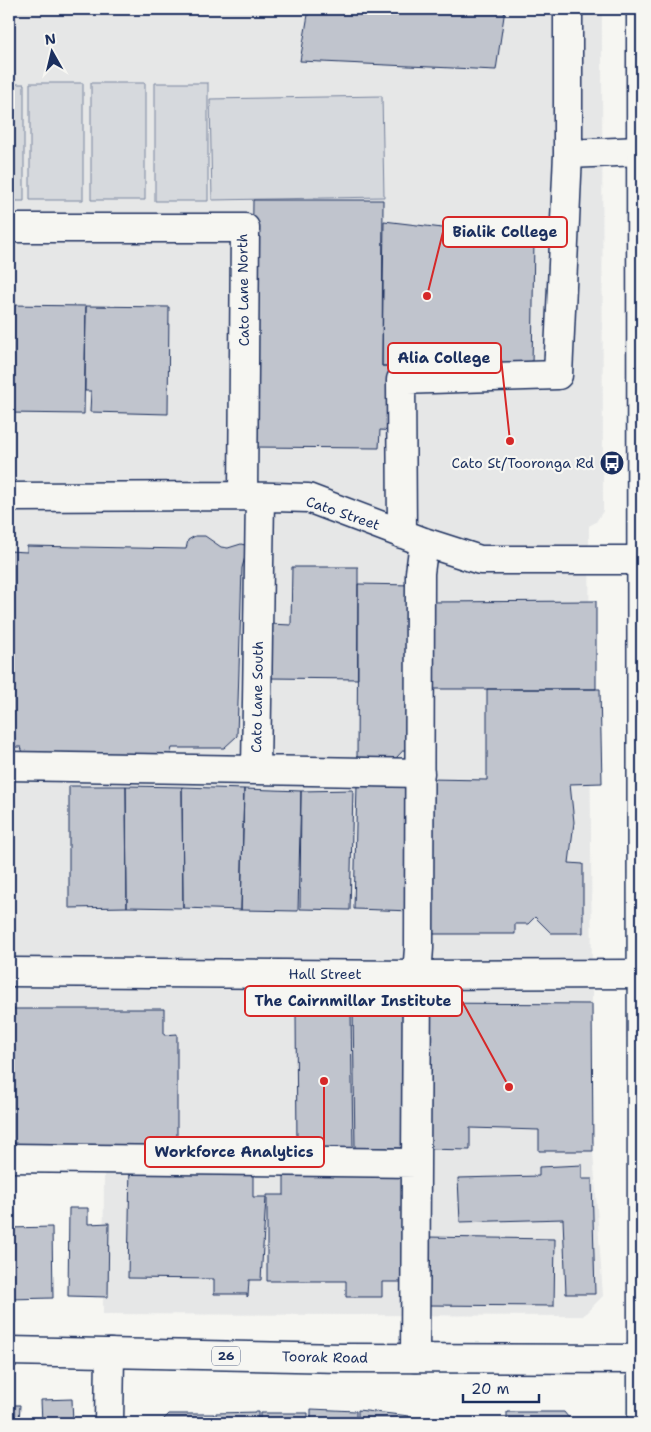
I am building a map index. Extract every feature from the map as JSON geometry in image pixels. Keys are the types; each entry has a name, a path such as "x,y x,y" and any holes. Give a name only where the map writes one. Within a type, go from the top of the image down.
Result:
{"main road":[{"path":"415,1358 416,975 420,948 420,572 413,538 401,380 558,375 568,154 568,9"},
{"path":"641,9 642,1423"},
{"path":"568,154 641,151"},
{"name":"Cato Lane North","path":"9,228 245,228 251,497"},
{"name":"Cato Street","path":"9,497 308,498 413,538 480,560 642,560"},
{"name":"Cato Lane South","path":"9,766 256,770 251,497"},
{"path":"256,770 420,772"},
{"name":"Hall Street","path":"9,972 416,975 642,974"},
{"path":"9,1158 416,1163"},
{"name":"Toorak Road","path":"9,1352 415,1358 642,1359"},
{"path":"109,1423 110,1353"}],"shaded area":[{"path":"9,9 602,9 603,511 596,522 589,526 593,1151 603,1296 583,1316 103,1314 104,1167 9,1166"},
{"path":"30,83 83,83 83,200 30,200"},
{"path":"91,83 145,83 145,200 91,200"},
{"path":"155,83 208,83 208,201 155,201"},
{"path":"9,84 24,84 24,201 9,201"},
{"path":"382,96 384,197 212,200 210,99"}],"building":[{"path":"309,9 505,9 496,70 300,61"},
{"path":"253,200 383,200 382,366 394,366 393,431 380,430 379,448 250,447"},
{"path":"384,221 534,239 532,367 382,366"},
{"path":"9,305 86,306 84,414 9,413"},
{"path":"86,306 169,307 168,414 90,412 91,391 85,391"},
{"path":"195,536 205,536 221,547 228,548 241,544 245,545 247,549 242,568 237,736 224,748 172,748 170,755 23,753 21,747 9,747 9,551 27,552 27,546 186,549 188,540"},
{"path":"292,567 358,567 358,679 270,678 270,624 291,625"},
{"path":"358,584 413,585 413,740 396,758 357,759"},
{"path":"596,601 596,689 428,689 427,602"},
{"path":"487,689 600,689 602,783 570,784 574,822 569,863 583,864 583,933 551,933 535,917 528,924 515,924 515,934 425,934 429,779 487,780"},
{"path":"357,784 415,786 412,911 354,909"},
{"path":"69,786 126,786 127,907 69,908"},
{"path":"126,786 182,787 183,908 127,907"},
{"path":"182,787 244,789 241,910 183,908"},
{"path":"244,789 301,791 298,911 241,910"},
{"path":"353,790 350,910 300,909 301,791"},
{"path":"422,1003 592,1004 593,1151 539,1151 539,1130 470,1128 470,1150 423,1149"},
{"path":"353,1008 406,1008 407,1148 355,1148"},
{"path":"9,1009 164,1009 164,1035 177,1034 177,1146 9,1146"},
{"path":"296,1013 351,1013 353,1148 297,1148"},
{"path":"130,1163 253,1164 253,1197 266,1197 261,1280 249,1280 247,1297 247,1294 214,1294 214,1279 128,1278"},
{"path":"410,1164 410,1282 382,1282 382,1297 346,1297 346,1281 267,1281 267,1195 284,1195 284,1165"},
{"path":"582,1165 582,1179 592,1179 595,1294 566,1294 563,1219 460,1222 458,1178 539,1176 539,1167"},
{"path":"69,1208 88,1208 88,1224 109,1223 108,1297 68,1296"},
{"path":"52,1227 53,1298 9,1299 9,1228"},
{"path":"427,1237 555,1239 554,1306 426,1305"},
{"path":"72,1399 73,1423 42,1423 41,1400"},
{"path":"9,1405 20,1405 19,1423 9,1423"},
{"path":"311,1409 356,1411 356,1423 311,1423"},
{"path":"358,1410 409,1416 409,1423 358,1423"},
{"path":"258,1412 258,1423 216,1423 216,1413"},
{"path":"507,1412 564,1412 573,1423 507,1423"},
{"path":"260,1413 308,1413 308,1423 260,1423"},
{"path":"169,1414 214,1414 214,1423 161,1422"}],"place":[{"name":"Bialik College","path":"427,296"},
{"name":"Alia College","path":"510,441"},
{"name":"Cato St/Tooronga Rd","path":"612,463"},
{"name":"Workforce Analytics","path":"324,1081"},
{"name":"The Cairnmillar Institute","path":"509,1087"}]}
